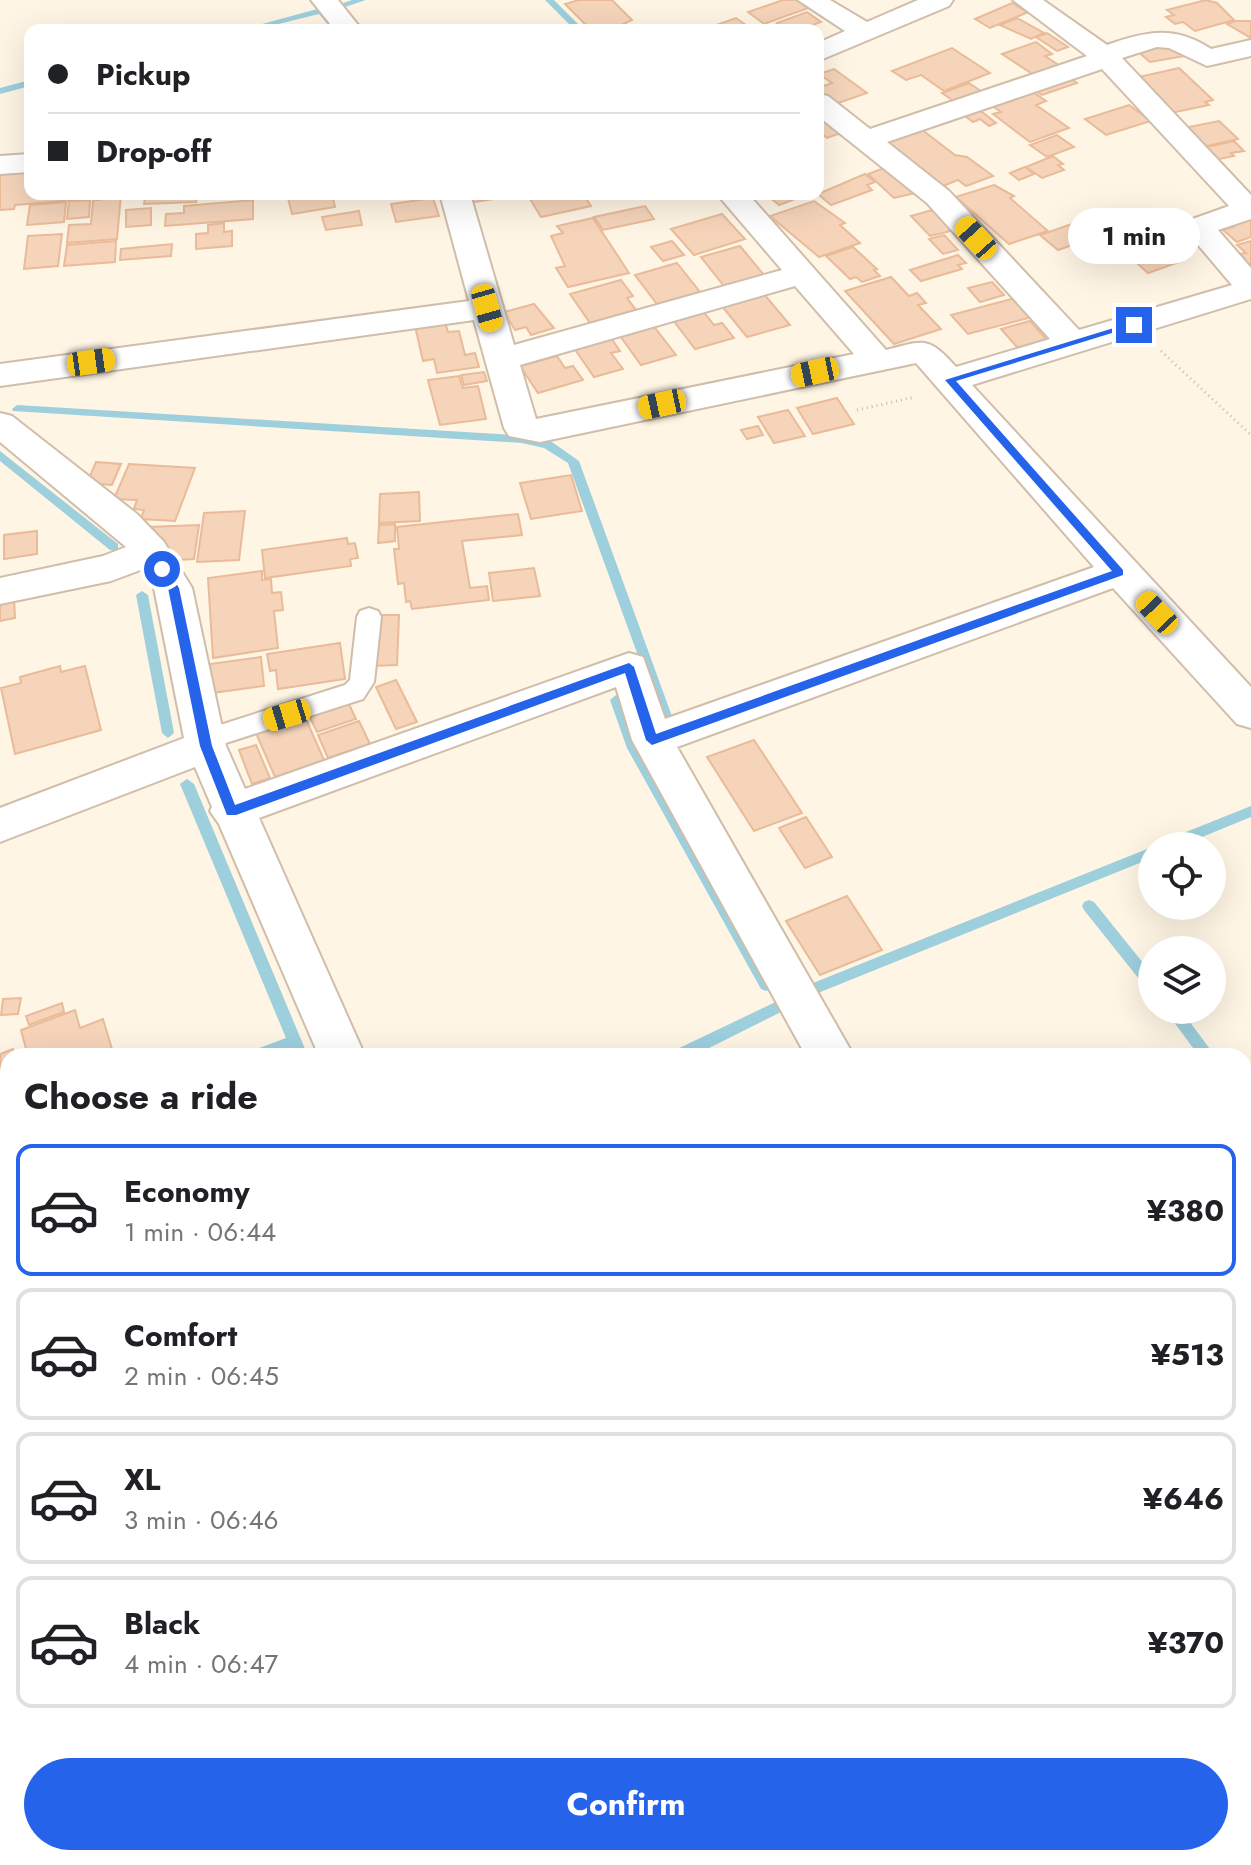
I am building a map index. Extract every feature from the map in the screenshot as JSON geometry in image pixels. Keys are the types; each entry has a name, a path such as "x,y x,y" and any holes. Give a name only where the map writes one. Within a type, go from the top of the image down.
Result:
{"street":[{"path":"811,0 865,32"},
{"path":"824,50 940,0"},
{"path":"953,384 1072,343 1251,288 1198,227 1250,210 1105,56 1026,0"},
{"path":"330,1 345,24"},
{"path":"866,140 1163,36 1183,40 1207,58 1251,48"},
{"path":"824,107 938,197 1072,343"},
{"path":"0,165 24,163"},
{"path":"457,200 521,428 540,431 877,359"},
{"path":"737,200 879,362 923,351 1120,572 1251,713"},
{"path":"502,359 803,274"},
{"path":"0,375 487,308"},
{"path":"0,424 124,523 151,551 173,588 205,743 231,811 338,1048"},
{"path":"0,591 111,568 151,551"},
{"path":"652,740 1120,572"},
{"path":"231,811 629,667 652,740 796,1000 826,1048"},
{"path":"0,825 205,743"}],"lane":[{"path":"205,743 354,692 362,682 369,617"}],"path":[{"path":"1134,325 1251,435"},
{"path":"857,410 953,384"}],"building":[{"path":"579,0 612,0 632,20 624,24 585,24 565,4"},
{"path":"783,0 805,0 814,6 764,24 748,12"},
{"path":"1206,0 1217,3 1234,20 1195,31 1183,22 1175,24 1166,17 1174,15 1167,10"},
{"path":"1012,3 1028,12 990,28 975,19"},
{"path":"807,12 821,22 816,24 777,23"},
{"path":"736,18 744,24 719,24"},
{"path":"1017,18 1044,33 1031,39 1000,25"},
{"path":"1251,21 1251,38 1227,24"},
{"path":"1047,33 1068,47 1057,51 1036,37"},
{"path":"1036,42 1052,54 1045,56 1063,68 1037,77 1002,54"},
{"path":"1167,42 1185,56 1150,62 1136,50"},
{"path":"952,48 990,73 944,91 921,75 906,80 892,71"},
{"path":"1179,68 1213,100 1205,102 1209,105 1171,113 1134,78"},
{"path":"834,69 867,93 830,106 824,102 824,86 832,83 824,77 824,72"},
{"path":"1066,75 1077,83 1042,95 1031,88"},
{"path":"969,83 985,94 958,104 942,93"},
{"path":"1029,89 1046,101 1036,105 1069,128 1030,142 993,114 1001,112 988,103"},
{"path":"1129,105 1151,121 1106,135 1085,119"},
{"path":"976,107 996,123 989,126 980,119 973,122 961,113"},
{"path":"828,119 844,132 827,138 824,136 824,120"},
{"path":"1219,121 1238,139 1203,147 1184,128"},
{"path":"917,126 955,155 967,157 993,176 966,186 958,180 940,187 880,139"},
{"path":"1057,135 1074,147 1047,157 1030,145"},
{"path":"1234,141 1244,151 1231,153 1234,156 1210,161 1198,149"},
{"path":"1053,156 1063,164 1058,165 1064,170 1042,178 1026,167"},
{"path":"887,167 920,192 894,198 868,174"},
{"path":"1025,167 1034,174 1019,180 1010,173"},
{"path":"24,170 24,200 74,200 15,205 14,209 0,210 0,172"},
{"path":"865,174 875,182 867,185 872,190 831,205 824,199 824,191"},
{"path":"994,185 1014,196 1010,198 1048,231 1009,244 956,197"},
{"path":"90,200 89,217 67,219 69,201"},
{"path":"93,200 120,200 117,239 67,243 69,225 91,224"},
{"path":"145,200 196,200 196,202 144,204"},
{"path":"253,200 253,219 165,226 166,214 184,213 184,206"},
{"path":"288,200 333,200 335,207 292,214"},
{"path":"434,200 439,216 396,222 391,204"},
{"path":"531,200 587,200 591,206 541,217"},
{"path":"773,200 792,200 779,205"},
{"path":"814,201 845,223 840,225 860,243 819,257 770,216"},
{"path":"66,202 64,222 27,225 30,205"},
{"path":"645,206 654,219 603,230 594,217"},
{"path":"151,208 151,225 126,227 126,210"},
{"path":"936,209 955,230 930,236 911,216"},
{"path":"1112,209 1146,238 1120,246 1104,234 1096,237 1077,221"},
{"path":"359,211 362,225 326,230 322,217"},
{"path":"722,214 745,239 694,255 671,229"},
{"path":"1251,217 1251,237 1237,242 1223,230 1233,227 1229,223"},
{"path":"593,218 629,273 568,287 556,268 565,266 551,236 563,233 557,226"},
{"path":"224,223 224,232 232,231 232,246 196,249 196,234 208,233 208,225"},
{"path":"1075,223 1093,238 1058,250 1040,235"},
{"path":"62,234 58,266 24,269 28,236"},
{"path":"944,235 958,250 943,254 929,239"},
{"path":"116,241 115,262 64,266 67,245"},
{"path":"672,241 684,255 663,261 651,247"},
{"path":"1251,241 1251,264 1242,266 1235,260 1244,258 1239,254 1246,253 1237,245"},
{"path":"172,244 171,256 120,260 121,249"},
{"path":"1163,245 1182,261 1148,273 1129,256"},
{"path":"740,246 764,275 724,286 701,257"},
{"path":"853,247 877,269 874,270 880,276 862,282 856,277 850,279 826,256"},
{"path":"958,255 966,263 958,265 962,269 921,281 910,270"},
{"path":"677,263 700,292 657,304 635,275"},
{"path":"891,277 909,296 917,293 926,303 918,305 941,329 894,344 845,291"},
{"path":"621,280 633,296 627,298 636,310 590,323 570,294"},
{"path":"992,282 1004,295 980,302 968,288"},
{"path":"763,293 790,325 747,337 721,305"},
{"path":"1015,298 1032,317 968,334 951,315"},
{"path":"534,304 554,328 531,335 526,327 515,330 504,312"},
{"path":"703,311 714,325 722,323 734,338 695,349 673,320"},
{"path":"1030,321 1047,340 1018,348 1001,329"},
{"path":"445,322 448,332 459,331 465,355 475,353 479,367 437,373 434,359 423,361 415,326"},
{"path":"652,324 676,355 641,365 618,333"},
{"path":"609,335 620,351 611,353 623,369 594,377 572,345"},
{"path":"557,356 565,368 573,366 583,380 538,393 520,366"},
{"path":"484,372 487,381 464,385 461,375"},
{"path":"459,376 463,388 478,386 486,419 440,425 428,380"},
{"path":"837,398 854,424 813,434 797,408"},
{"path":"788,410 805,436 774,443 758,417"},
{"path":"758,426 763,435 747,439 741,430"},
{"path":"96,462 121,464 112,485 87,483"},
{"path":"129,464 195,468 175,521 141,519 144,510 134,509 137,500 114,499"},
{"path":"571,475 582,511 531,519 520,483"},
{"path":"419,492 420,521 379,523 380,494"},
{"path":"245,511 239,560 197,562 204,513"},
{"path":"518,514 522,535 462,541 470,588 487,586 489,600 412,609 410,601 406,602 404,583 398,584 394,549 399,549 397,527"},
{"path":"395,524 395,541 378,543 379,525"},
{"path":"199,525 194,559 178,560 149,527"},
{"path":"37,531 37,554 4,559 4,535"},
{"path":"347,538 348,544 355,543 358,558 350,559 351,566 265,578 262,550"},
{"path":"534,568 540,596 493,601 489,573"},
{"path":"262,571 262,580 271,579 272,593 281,592 283,610 274,611 278,648 213,658 208,578"},
{"path":"14,597 15,618 0,621 0,600"},
{"path":"376,615 399,615 397,665 373,666"},
{"path":"340,643 345,679 278,689 276,670 270,671 267,654"},
{"path":"261,657 264,686 212,693 210,664"},
{"path":"60,666 61,672 85,666 101,730 15,754 1,688 21,683 20,677"},
{"path":"396,680 417,722 396,729 376,687"},
{"path":"348,702 356,719 317,732 309,715"},
{"path":"305,717 324,760 275,777 256,733"},
{"path":"359,721 370,744 328,758 318,735"},
{"path":"754,740 802,813 754,831 707,757"},
{"path":"256,745 270,778 252,784 239,750"},
{"path":"806,817 832,857 805,868 779,828"},
{"path":"847,896 882,950 820,975 786,921"},
{"path":"21,998 18,1014 1,1015 3,999"},
{"path":"62,1003 64,1012 29,1025 26,1016"},
{"path":"75,1010 80,1028 103,1019 112,1048 26,1048 21,1030"}],"waterway":[{"path":"342,5 362,0"},
{"path":"549,0 574,24"},
{"path":"268,24 321,11 331,23"},
{"path":"0,91 24,85"},
{"path":"17,409 522,439"},
{"path":"518,431 522,439"},
{"path":"522,439 548,445 573,461 667,719"},
{"path":"0,455 114,547"},
{"path":"142,595 168,733"},
{"path":"616,700 633,748 766,985"},
{"path":"187,784 295,1041"},
{"path":"1200,832 1251,811"},
{"path":"813,989 1138,858"},
{"path":"1089,906 1138,967"},
{"path":"694,1048 784,1004"},
{"path":"1183,1024 1202,1048"},
{"path":"277,1048 295,1041"},
{"path":"295,1041 298,1048"}],"route":[{"path":"162,569 173,588 206,746 231,811 629,667 652,740 1120,572 950,380 1134,325"}]}
